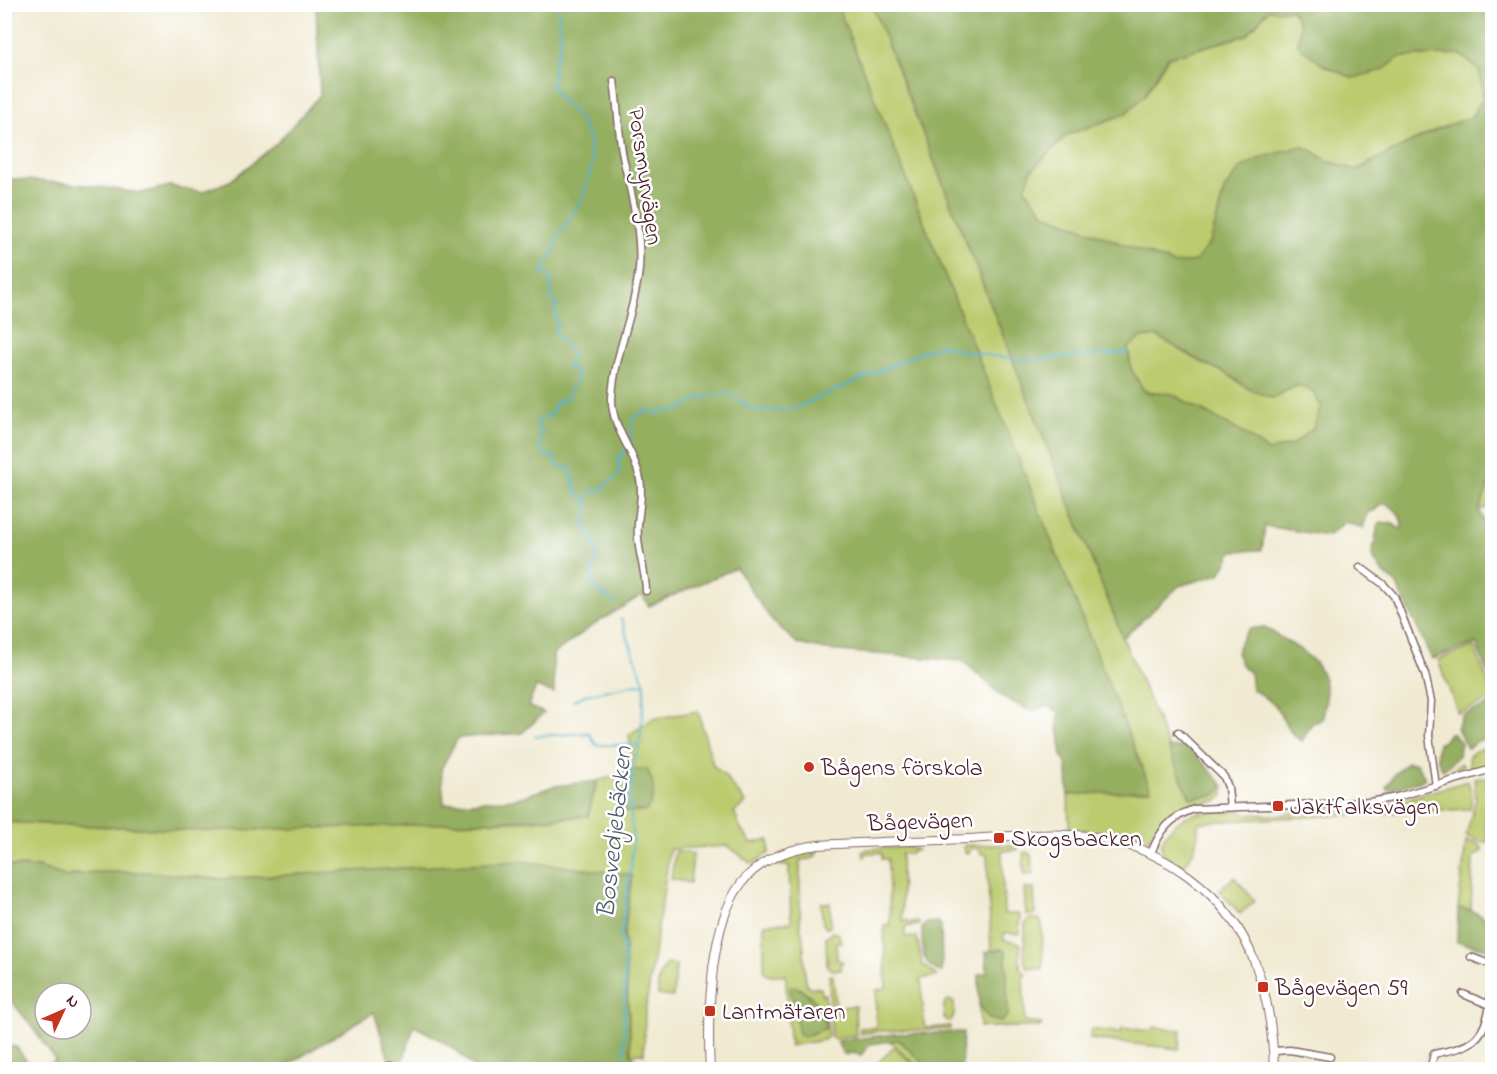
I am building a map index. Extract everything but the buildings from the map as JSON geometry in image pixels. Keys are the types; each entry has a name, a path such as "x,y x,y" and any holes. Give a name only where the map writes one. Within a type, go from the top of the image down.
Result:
{"street":[{"name":"Porsmyrvägen","path":"614,81 619,131 632,192 640,249 636,293 620,351 612,398 618,430 640,478 638,537 646,591"},
{"path":"1360,567 1395,596 1425,674 1431,701 1429,736 1437,786"},
{"path":"1178,732 1224,777 1228,787 1230,807"},
{"path":"1150,853 1165,826 1179,815 1194,809 1370,802 1397,797 1492,769"},
{"name":"Bågevägen","path":"710,1070 709,1032 716,946 722,919 730,899 740,884 754,870 777,855 798,848 896,842 1085,836 1122,843 1176,866 1226,912 1255,962 1263,987 1274,1051 1274,1070"},
{"path":"1470,957 1492,965"},
{"path":"1430,1070 1434,1054 1473,1042 1483,1032 1490,1010 1492,987"},
{"path":"1463,994 1490,1010"},
{"path":"1274,1051 1290,1050 1330,1057"},
{"path":"371,1070 391,1066 402,1070"}],"green space":[{"path":"316,5 837,5 1151,790 1068,795 1067,765 1062,757 1058,726 1059,712 1047,706 1030,711 1003,697 963,661 826,650 798,644 772,621 736,568 649,606 642,595 595,624 553,654 554,693 536,687 528,706 544,713 522,733 458,738 441,769 444,804 515,799 554,786 597,781 588,816 393,826 206,831 5,822 4,178 86,185 140,193 170,186 202,192 230,181 276,144 320,95"},
{"path":"837,5 872,5 1123,638 1190,798 1215,795 1221,790 1222,784 1224,785 1224,795 1219,800 1177,809 1166,817 1152,835 1144,841 1134,841 1103,832 1069,830 1068,795 1150,789"},
{"path":"872,5 1492,5 1492,477 1479,510 1492,543 1492,684 1476,643 1432,659 1396,583 1382,572 1372,556 1378,525 1381,522 1393,524 1400,529 1402,527 1398,512 1385,503 1374,511 1368,512 1363,528 1345,522 1328,536 1265,526 1262,550 1233,551 1220,574 1179,586 1123,638","holes":["1268,10 1292,10 1300,24 1298,45 1323,65 1353,78 1383,70 1400,57 1460,54 1479,70 1484,98 1471,117 1436,130 1356,170 1326,160 1302,146 1261,158 1240,168 1224,190 1211,241 1196,261 1174,264 1045,214 1025,189 1031,171 1067,135 1125,114 1144,96 1168,57 1247,35","1157,336 1203,363 1226,373 1249,389 1272,398 1297,385 1312,391 1321,406 1313,429 1292,445 1268,451 1243,433 1172,394 1144,391 1131,369 1128,348 1141,338"]},
{"path":"1268,10 1292,10 1301,24 1382,70 1400,57 1460,54 1479,70 1484,98 1471,117 1436,130 1356,170 1326,160 1313,151 1224,190 1211,241 1196,261 1174,264 1045,214 1025,189 1031,171 1067,135 1125,114 1144,96 1168,57 1247,35"},
{"path":"1157,336 1203,363 1226,373 1249,389 1272,398 1298,385 1312,391 1322,406 1313,429 1292,445 1268,451 1243,433 1172,394 1144,391 1131,369 1128,347 1141,338"},
{"path":"1492,477 1492,506 1479,510"},
{"path":"1264,627 1305,653 1321,673 1326,701 1322,720 1312,723 1302,741 1291,733 1276,707 1252,689 1250,673 1238,657 1239,646 1249,629"},
{"path":"1474,646 1492,693 1492,700 1458,713 1438,660"},
{"path":"1492,704 1492,739 1477,741 1467,748 1457,728 1462,715"},
{"path":"698,711 713,765 746,803 734,812 740,827 751,843 769,840 769,853 752,864 728,846 670,849 645,1013 644,1054 631,1054 624,935 632,875 217,879 146,872 75,874 67,877 38,867 5,866 4,822 206,831 545,820 588,816 597,781 620,774 617,795 647,769 627,770 632,756 629,735 652,719"},
{"path":"1449,733 1452,733 1461,743 1458,756 1444,770 1441,769 1437,746"},
{"path":"1492,745 1492,765 1443,778 1461,763 1466,771 1470,770 1469,756 1475,751"},
{"path":"1188,746 1222,784 1221,790 1215,795 1190,798 1168,748"},
{"path":"1407,762 1417,764 1425,778 1388,790 1386,787"},
{"path":"647,769 654,790 650,806 646,811 626,812 617,795 620,774 627,770"},
{"path":"1485,777 1492,783 1492,820 1485,821 1488,841 1484,843 1466,836 1476,798 1474,779"},
{"path":"1468,781 1472,796 1470,809 1203,822 1198,824 1195,846 1183,866 1166,856 1162,849 1162,843 1169,830 1193,814 1242,811 1243,814 1284,815 1299,810 1384,805"},
{"path":"1466,841 1479,844 1483,850 1473,858 1471,910 1458,909"},
{"path":"965,845 1017,845 1019,847 1017,850 1002,851 1004,914 1018,914 1021,919 1020,934 1004,933 1004,940 1020,943 1020,968 1026,974 1023,978 1025,1022 1042,1024 1040,1027 980,1027 979,1004 984,1013 1001,949 991,952 987,854 981,854 980,849 971,848 969,853 965,852 963,848"},
{"path":"909,847 917,850 911,854 901,854 902,917 903,921 907,920 908,923 918,921 919,925 905,927 905,937 917,937 922,964 937,976 921,979 924,1024 926,1028 950,1026 950,1029 879,1031 860,1034 860,1028 874,1028 876,1025 876,990 886,988 884,925 890,924 888,859 882,859 882,853 866,853 864,857 862,852 867,849"},
{"path":"675,851 693,854 690,883 671,879"},
{"path":"1025,852 1031,854 1033,874 1024,875 1023,854"},
{"path":"803,853 817,855 811,859 800,860 800,926 804,941 804,972 808,987 821,988 822,994 825,994 828,1037 824,1040 789,1046 791,1039 789,1039 785,975 768,975 764,971 764,926 765,924 791,922 789,866 776,865 775,862"},
{"path":"520,861 632,875 624,935 631,1054 643,1069 475,1069 447,1044 414,1026 403,1062 389,1060 374,1012 281,1069 39,1069 56,1061 42,1041 93,1041 93,981 33,981 33,1028 5,993 5,866 38,867 67,877 91,872 146,872 217,879"},
{"path":"1234,877 1255,901 1240,914 1219,890"},
{"path":"1024,889 1034,889 1035,913 1033,915 1026,915"},
{"path":"821,903 830,903 831,924 829,928 823,924"},
{"path":"1458,909 1471,910 1492,922 1492,950 1457,942"},
{"path":"1029,919 1039,919 1042,925 1043,969 1028,968 1024,961 1025,923"},
{"path":"938,922 941,925 942,972 930,966 923,949 922,928 927,923"},
{"path":"832,932 839,934 841,942 836,942 837,960 842,961 841,970 831,970 827,966 826,937"},
{"path":"1001,949 1006,952 1008,1015 1001,1022 989,1019 979,1004 979,974 987,973 986,952"},
{"path":"667,964 676,965 673,997 658,995 659,978"},
{"path":"829,975 833,975 836,1007 855,1006 856,1035 833,1039 831,1037"},
{"path":"793,986 805,992 816,1002 823,1015 826,1028 804,1037 799,1034 790,988"},
{"path":"948,1000 954,1002 954,1016 949,1022 944,1018 944,1003"},
{"path":"1154,1027 1181,1030 1179,1049 1090,1039 1091,1029 1121,1033 1122,1028 1153,1031"},
{"path":"963,1032 961,1069 929,1069 899,1040 870,1044 861,1055 851,1053 846,1055 837,1041 895,1034"},
{"path":"889,1040 899,1040 929,1069 920,1069"},
{"path":"9,1046 16,1047 33,1069 5,1069 5,1049"},
{"path":"894,1047 918,1069 879,1069 875,1066"}],"waterway":[{"name":"Bosvedjebäcken","path":"558,4 561,41 555,60 552,85 557,95 580,119 589,139 592,165 582,199 557,238 554,252 543,267 543,274 550,276 550,289 553,295 551,300 557,304 555,313 558,326 554,333 569,352 571,359 568,368 577,372 576,383 569,389 568,398 561,401 556,400 557,404 552,410 551,417 538,419 537,426 543,433 540,438 540,449 546,456 550,455 556,460 555,463 561,468 566,466 569,469 575,478 572,482 577,488 576,493 587,500 588,508 584,525 594,541 598,554 592,572 593,583 600,592 616,603"},
{"path":"630,445 632,420 637,415 642,415 644,410 658,414 663,410 674,411 703,396 707,398 712,395 732,393 747,406 760,411 793,409 942,345 966,352 1021,360 1127,353"},
{"path":"587,500 590,492 602,490 608,482 618,476 620,466 617,460 625,450"},
{"name":"Bosvedjebäcken","path":"621,619 645,685 640,742 632,772 629,801 633,836 621,937 625,960 624,1053"},
{"path":"573,701 585,695 637,684 645,685"},
{"path":"535,736 589,733 596,745 639,745"},
{"name":"Bosvedjebäcken","path":"624,1057 625,1070"}],"place":[{"name":"Bågens förskola","path":"809,767"},
{"name":"Jaktfalksvägen","path":"1278,806"},
{"name":"Skogsbacken","path":"999,838"},
{"name":"Bågevägen 59","path":"1263,987"},
{"name":"Lantmätaren","path":"710,1011"}]}
